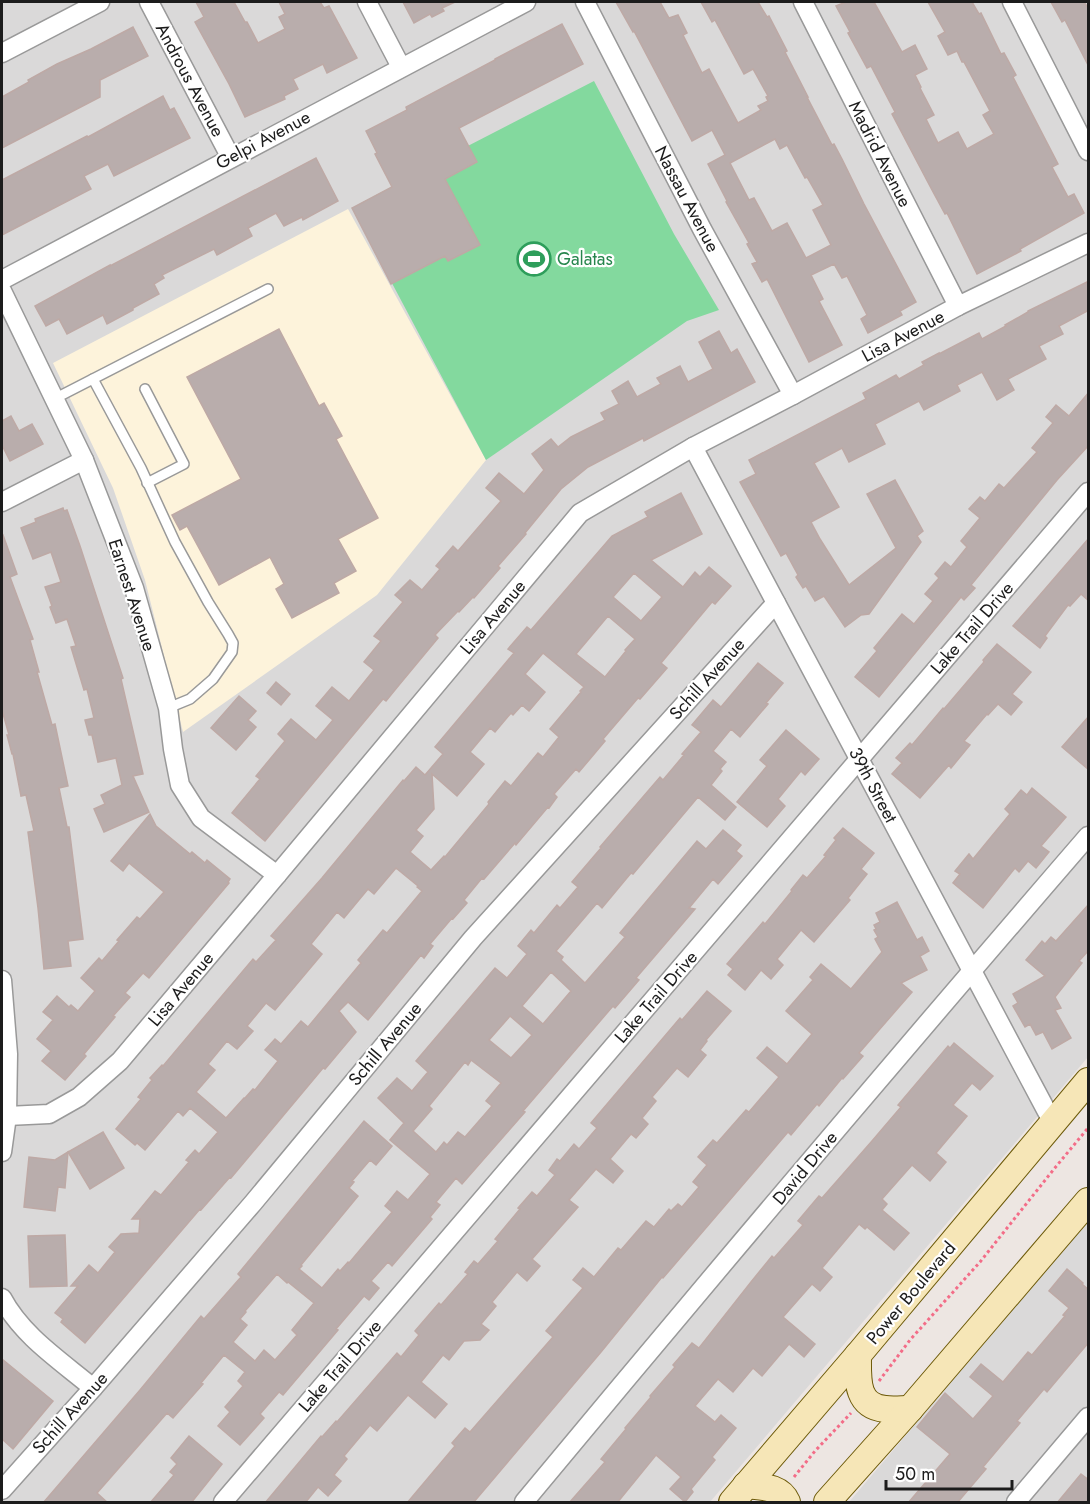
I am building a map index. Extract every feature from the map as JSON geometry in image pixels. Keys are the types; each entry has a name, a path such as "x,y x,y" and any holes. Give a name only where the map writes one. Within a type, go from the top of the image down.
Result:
{"street":[{"path":"2,53 100,2"},
{"name":"Androus Avenue","path":"149,2 231,158"},
{"path":"367,2 401,67"},
{"name":"Gelpi Avenue","path":"2,280 526,2"},
{"name":"Nassau Avenue","path":"585,2 702,229 793,395"},
{"name":"Madrid Avenue","path":"803,2 958,306"},
{"path":"1012,2 1089,151"},
{"name":"Lisa Avenue","path":"7,1116 49,1114 79,1097 120,1061 580,513 693,447 958,306 1089,243"},
{"name":"Earnest Avenue","path":"2,291 84,459 134,588 168,708 180,785 201,818 277,875"},
{"name":"39th Street","path":"693,447 1053,1123"},
{"path":"2,502 84,459"},
{"name":"Lake Trail Drive","path":"223,1503 1089,492"},
{"name":"Schill Avenue","path":"2,1490 253,1203 473,938 776,603"},
{"name":"David Drive","path":"524,1503 699,1292 972,970 1089,836"},
{"path":"2,980 8,1054 7,1116 2,1152"},
{"name":"Power Boulevard","path":"739,1494 1089,1081"},
{"path":"827,1503 1089,1201"},
{"path":"2,1298 10,1313 39,1343 93,1388"},
{"path":"858,1355 858,1382 860,1393 864,1398 884,1410 910,1409"},
{"path":"1016,1503 1089,1416"},
{"path":"739,1494 768,1488 777,1490 784,1498"}],"lane":[{"path":"54,399 268,289"},
{"path":"93,379 175,542 233,644 232,652 213,679 190,699 168,708"},
{"path":"145,389 184,464 147,483"}],"path":[{"path":"784,1498 815,1451 876,1386 910,1340 980,1262 1089,1128"}],"shaded area":[{"path":"2,2 1088,2 1088,1057 710,1502 2,1502"},
{"path":"348,209 486,460 377,595 183,732 145,580 113,488 53,363"},
{"path":"1088,1222 1088,1502 849,1502"}],"green space":[{"name":"Galatas","path":"594,81 674,234 719,310 687,321 486,460 352,208"}],"building":[{"path":"196,2 234,2 258,43 285,29 279,17 285,14 279,2 320,2 324,8 329,6 357,58 327,73 323,64 293,79 298,89 284,96 285,99 245,117 195,22 204,17"},
{"path":"403,2 455,2 442,8 444,11 432,17 430,14 414,23"},
{"path":"616,2 660,2 669,18 678,15 687,33 683,35 702,73 709,69 738,123 761,110 758,106 768,101 766,97 768,96 753,69 744,74 715,20 712,22 701,2 758,2 767,17 769,16 807,97 916,302 900,311 902,315 868,333 861,319 867,315 847,276 842,278 834,264 811,275 823,299 819,301 842,345 809,362 767,279 762,282 752,264 757,262 747,244 749,243 708,164 725,155 712,130 692,141","holes":["775,139 780,149 787,145 823,205 813,210 831,245 806,258 787,223 772,231 754,198 749,200 730,163"]},
{"path":"846,2 874,2 902,52 915,45 927,69 915,75 934,115 926,119 938,143 958,132 967,149 994,134 983,115 990,111 957,51 948,55 938,36 945,32 928,2 972,2 979,14 981,13 1001,54 1004,53 1016,75 1013,77 1058,164 1052,167 1068,197 1074,194 1084,213 1020,249 1021,251 977,274 947,213 945,214 892,114 895,112 871,66 867,68 848,33 850,32 836,6"},
{"path":"1051,2 1084,2 1089,9 1089,67 1065,20 1062,22"},
{"path":"562,24 583,64 459,128 477,162 445,179 480,245 448,261 445,256 391,284 352,208 392,187 366,131 407,110 406,107"},
{"path":"133,27 148,56 100,80 100,97 2,148 2,97 57,64"},
{"path":"163,96 170,110 174,108 190,138 114,176 108,164 84,176 91,189 2,235 2,180"},
{"path":"316,158 338,201 303,220 302,217 284,226 276,213 248,228 252,236 217,255 214,249 162,275 164,278 154,284 159,294 107,324 103,315 67,334 59,319 46,326 35,306"},
{"path":"1089,281 1089,310 1059,326 1063,334 1039,346 1046,359 1008,379 1014,390 997,400 982,372 957,385 960,391 924,410 919,401 875,424 885,444 849,462 842,448 814,463 839,507 811,522 849,585 896,548 867,494 895,480 923,531 917,536 921,542 869,614 861,615 845,627 824,596 815,601 806,586 803,588 786,553 781,556 740,482 756,474 749,460 866,399 863,393 896,375 899,379 924,365 922,362 979,333 982,339 1028,311"},
{"path":"279,329 319,406 324,403 342,436 336,439 378,518 338,539 356,571 334,583 339,593 292,618 276,589 284,584 270,557 219,585 187,526 180,530 172,515 241,479 187,377"},
{"path":"719,331 731,353 737,349 755,382 644,441 643,438 588,467 561,489 498,566 500,568 474,598 435,635 438,638 386,701 383,699 265,841 232,813 260,779 256,776 285,741 278,734 291,719 316,740 333,720 316,706 332,687 349,701 374,670 364,662 381,641 374,636 403,602 395,595 410,580 422,590 440,569 436,566 453,546 458,551 501,501 486,488 499,473 524,494 544,470 532,454 551,439 558,447 571,437 605,420 601,413 619,404 612,391 628,381 637,397 661,384 657,378 680,366 688,382 713,369 699,342"},
{"path":"1089,392 1089,445 1057,480 971,585 975,588 964,600 961,597 879,697 855,677 877,651 874,648 902,614 914,624 933,601 925,594 939,578 935,574 945,562 951,567 967,547 961,541 980,518 969,509 980,497 985,501 999,484 1004,488 1037,452 1032,448 1053,423 1046,417 1056,405 1069,416"},
{"path":"11,416 19,431 32,424 43,444 10,461 2,445 2,421"},
{"path":"681,493 702,534 651,560 683,587 695,572 700,577 709,567 731,586 715,604 712,602 661,663 667,668 603,739 605,741 579,772 576,769 554,794 557,797 549,808 484,879 482,878 464,900 467,903 430,944 433,946 424,958 421,955 368,1020 348,1002 339,1011 356,1032 85,1343 61,1322 63,1319 55,1313 78,1286 71,1286 89,1265 98,1273 115,1252 109,1247 121,1234 139,1233 140,1219 132,1219 155,1191 161,1195 189,1162 186,1160 195,1150 199,1154 218,1132 190,1108 183,1116 178,1111 145,1150 137,1143 135,1145 116,1129 141,1099 138,1097 152,1080 150,1078 163,1066 253,959 256,962 276,940 271,936 403,780 416,767 425,775 443,754 435,747 514,653 508,649 527,627 531,630 612,536 648,517 645,512","holes":["634,573 662,597 641,621 613,597","608,616 635,639 605,677 576,654","543,653 584,687 550,729 559,737 543,757 538,753 511,786 505,781 445,857 431,870 410,852 423,836 416,830 434,809 432,774 457,796 484,764 470,752 490,728 495,732 511,713 513,715 522,705 529,711 545,692 525,674","396,868 422,891 387,933 383,930 358,960 361,963 308,1027 301,1021 281,1044 275,1039 265,1050 278,1061 255,1090 253,1089 226,1118 196,1092 215,1070 208,1064 227,1041 237,1049 253,1031 247,1026 266,1003 275,1010 322,954 311,944 337,912 344,918 368,889 374,894"]},
{"path":"63,508 64,511 67,510 80,546 123,678 121,679 143,774 133,776 149,812 104,832 94,809 105,804 101,795 122,785 116,758 98,762 92,735 89,735 85,720 94,718 87,689 84,690 71,647 76,646 67,619 56,623 45,587 61,582 51,552 33,559 21,528 36,522 35,519"},
{"path":"3,535 17,574 10,577 33,639 30,640 39,672 37,672 52,725 55,724 68,786 59,788 67,827 69,827 83,939 68,941 71,966 44,969 28,832 34,831 26,795 21,796 2,710"},
{"path":"1089,538 1089,601 1081,594 1070,606 1068,605 1045,636 1047,638 1040,648 1013,626"},
{"path":"997,644 1031,672 1012,694 1022,702 1011,715 998,704 987,714 964,741 970,745 951,768 949,765 920,798 892,774 902,763 896,758 910,743 912,745 944,709"},
{"path":"758,663 783,683 740,737 731,729 713,751 726,762 711,785 736,807 725,820 698,797 602,908 597,903 556,951 563,957 561,960 585,983 625,937 620,933 697,841 706,849 723,830 741,845 736,851 742,856 718,884 713,879 689,908 695,909 636,978 639,980 615,1008 613,1006 462,1184 456,1178 436,1202 440,1205 430,1217 432,1219 392,1266 388,1262 371,1281 379,1288 369,1300 364,1296 283,1395 279,1392 260,1414 264,1418 240,1445 218,1426 230,1412 225,1407 243,1386 238,1381 245,1372 224,1355 201,1383 203,1384 173,1418 167,1413 97,1493 108,1503 43,1503 201,1316 204,1319 241,1277 238,1274 364,1121 392,1146 376,1165 370,1160 352,1181 354,1182 349,1188 358,1196 299,1269 322,1288 338,1269 340,1271 349,1263 392,1212 385,1206 397,1191 408,1200 430,1174 390,1140 404,1123 378,1098 397,1078 412,1091 428,1072 416,1061 495,968 507,978 527,954 518,946 531,930 534,933 557,905 560,908 578,887 572,882 660,777 663,780 701,732 692,725 713,700 721,707","holes":["551,972 571,991 543,1024 522,1006","510,1016 532,1035 511,1058 489,1040","471,1060 501,1083 486,1101 492,1106 465,1137 458,1132 447,1145 444,1142 436,1152 413,1131 432,1109 429,1106 465,1062 468,1065","277,1274 314,1303 292,1330 297,1335 275,1360 264,1350 255,1361 233,1342 247,1325 240,1319"]},
{"path":"276,682 290,694 281,705 267,693"},
{"path":"239,696 256,711 248,720 256,727 236,750 211,728"},
{"path":"1089,716 1089,770 1062,747"},
{"path":"786,730 819,759 805,775 801,771 778,799 785,806 767,827 737,802 767,766 760,760"},
{"path":"1032,788 1066,817 1041,846 1049,852 1036,868 1028,861 1019,872 1015,868 983,908 953,883 960,874 955,871 969,854 973,859 1010,814 1005,809 1021,790 1027,795"},
{"path":"150,814 156,826 190,854 192,852 205,863 207,860 230,879 229,883 149,978 143,973 125,993 130,997 65,1080 42,1061 51,1051 37,1039 53,1020 43,1012 57,996 69,1007 71,1005 78,1011 95,991 81,978 99,958 102,961 137,917 140,919 164,892 129,863 123,871 111,861"},
{"path":"843,828 874,853 861,869 867,874 848,898 850,900 814,942 801,930 777,959 783,965 771,979 761,970 745,990 728,975 733,969 727,964 763,922 765,924 803,875 807,878 826,856 824,855 836,840 834,838"},
{"path":"897,902 917,940 922,937 929,951 920,956 927,970 901,983 912,992 859,1053 863,1056 791,1135 788,1132 662,1277 473,1503 407,1503 455,1446 452,1443 465,1428 470,1432 553,1337 546,1331 583,1288 573,1280 583,1268 594,1277 618,1248 621,1250 646,1221 654,1227 669,1209 671,1211 678,1204 682,1207 699,1187 693,1182 707,1165 698,1157 713,1140 717,1143 746,1110 749,1112 779,1077 757,1058 767,1047 787,1064 812,1034 786,1011 813,980 810,977 821,964 851,989 882,952 875,939 878,937 874,925 880,922 876,913"},
{"path":"1089,904 1089,950 1079,961 1082,963 1055,997 1061,1008 1055,1010 1071,1038 1052,1049 1043,1032 1036,1035 1030,1024 1025,1027 1013,1006 1018,1003 1013,994 1045,976 1026,960 1042,941 1045,944 1051,937 1056,941"},
{"path":"707,991 731,1011 700,1050 706,1055 688,1077 677,1068 652,1097 656,1101 642,1118 648,1124 636,1138 631,1134 610,1159 623,1171 613,1183 596,1169 569,1200 578,1207 532,1259 540,1266 527,1281 517,1272 492,1302 496,1306 481,1324 489,1330 480,1340 464,1341 449,1360 443,1355 421,1382 447,1404 435,1418 408,1395 377,1431 370,1425 344,1456 347,1459 334,1475 341,1481 328,1496 318,1487 305,1503 265,1503 321,1436 337,1422 397,1353 401,1357 419,1335 415,1331 468,1274 465,1272 474,1261 478,1264 498,1241 495,1239 520,1209 518,1208 532,1192 537,1196 555,1175 549,1170 557,1159 560,1161 574,1144 579,1149 597,1128 591,1123 680,1018 682,1020"},
{"path":"954,1043 993,1076 980,1090 972,1083 953,1105 967,1116 936,1153 946,1162 930,1181 912,1165 882,1199 887,1204 882,1210 909,1233 894,1250 867,1227 865,1229 859,1224 822,1268 832,1277 820,1291 812,1284 783,1317 815,1344 804,1357 789,1344 762,1376 753,1368 733,1392 718,1379 695,1406 715,1422 721,1415 736,1428 712,1457 715,1460 691,1489 693,1492 685,1502 670,1489 681,1477 656,1455 617,1503 569,1503 605,1462 601,1459 675,1367 673,1365 692,1343 699,1348 772,1256 774,1258 803,1225 798,1221 819,1196 822,1198 872,1141 901,1107 898,1105 948,1046 950,1048"},
{"path":"103,1132 124,1168 90,1189 68,1152"},
{"path":"68,1152 65,1188 58,1187 55,1211 24,1207 29,1157 55,1160"},
{"path":"65,1235 67,1286 30,1287 28,1236"},
{"path":"1067,1269 1089,1290 1089,1342 1047,1392 1044,1389 1017,1421 1020,1423 983,1467 986,1469 957,1503 908,1503 950,1454 917,1427 945,1393 973,1419 993,1396 970,1377 981,1364 1003,1382 1028,1352 1032,1355 1065,1316 1063,1315 1069,1308 1049,1291"},
{"path":"2,1359 53,1401 13,1449 2,1439"},
{"path":"189,1436 222,1464 191,1503 150,1503 174,1475 170,1472 177,1464 171,1458"},
{"path":"1081,1474 1089,1480 1089,1503 1057,1503"}],"place":[{"name":"Galatas","path":"534,259"}]}
